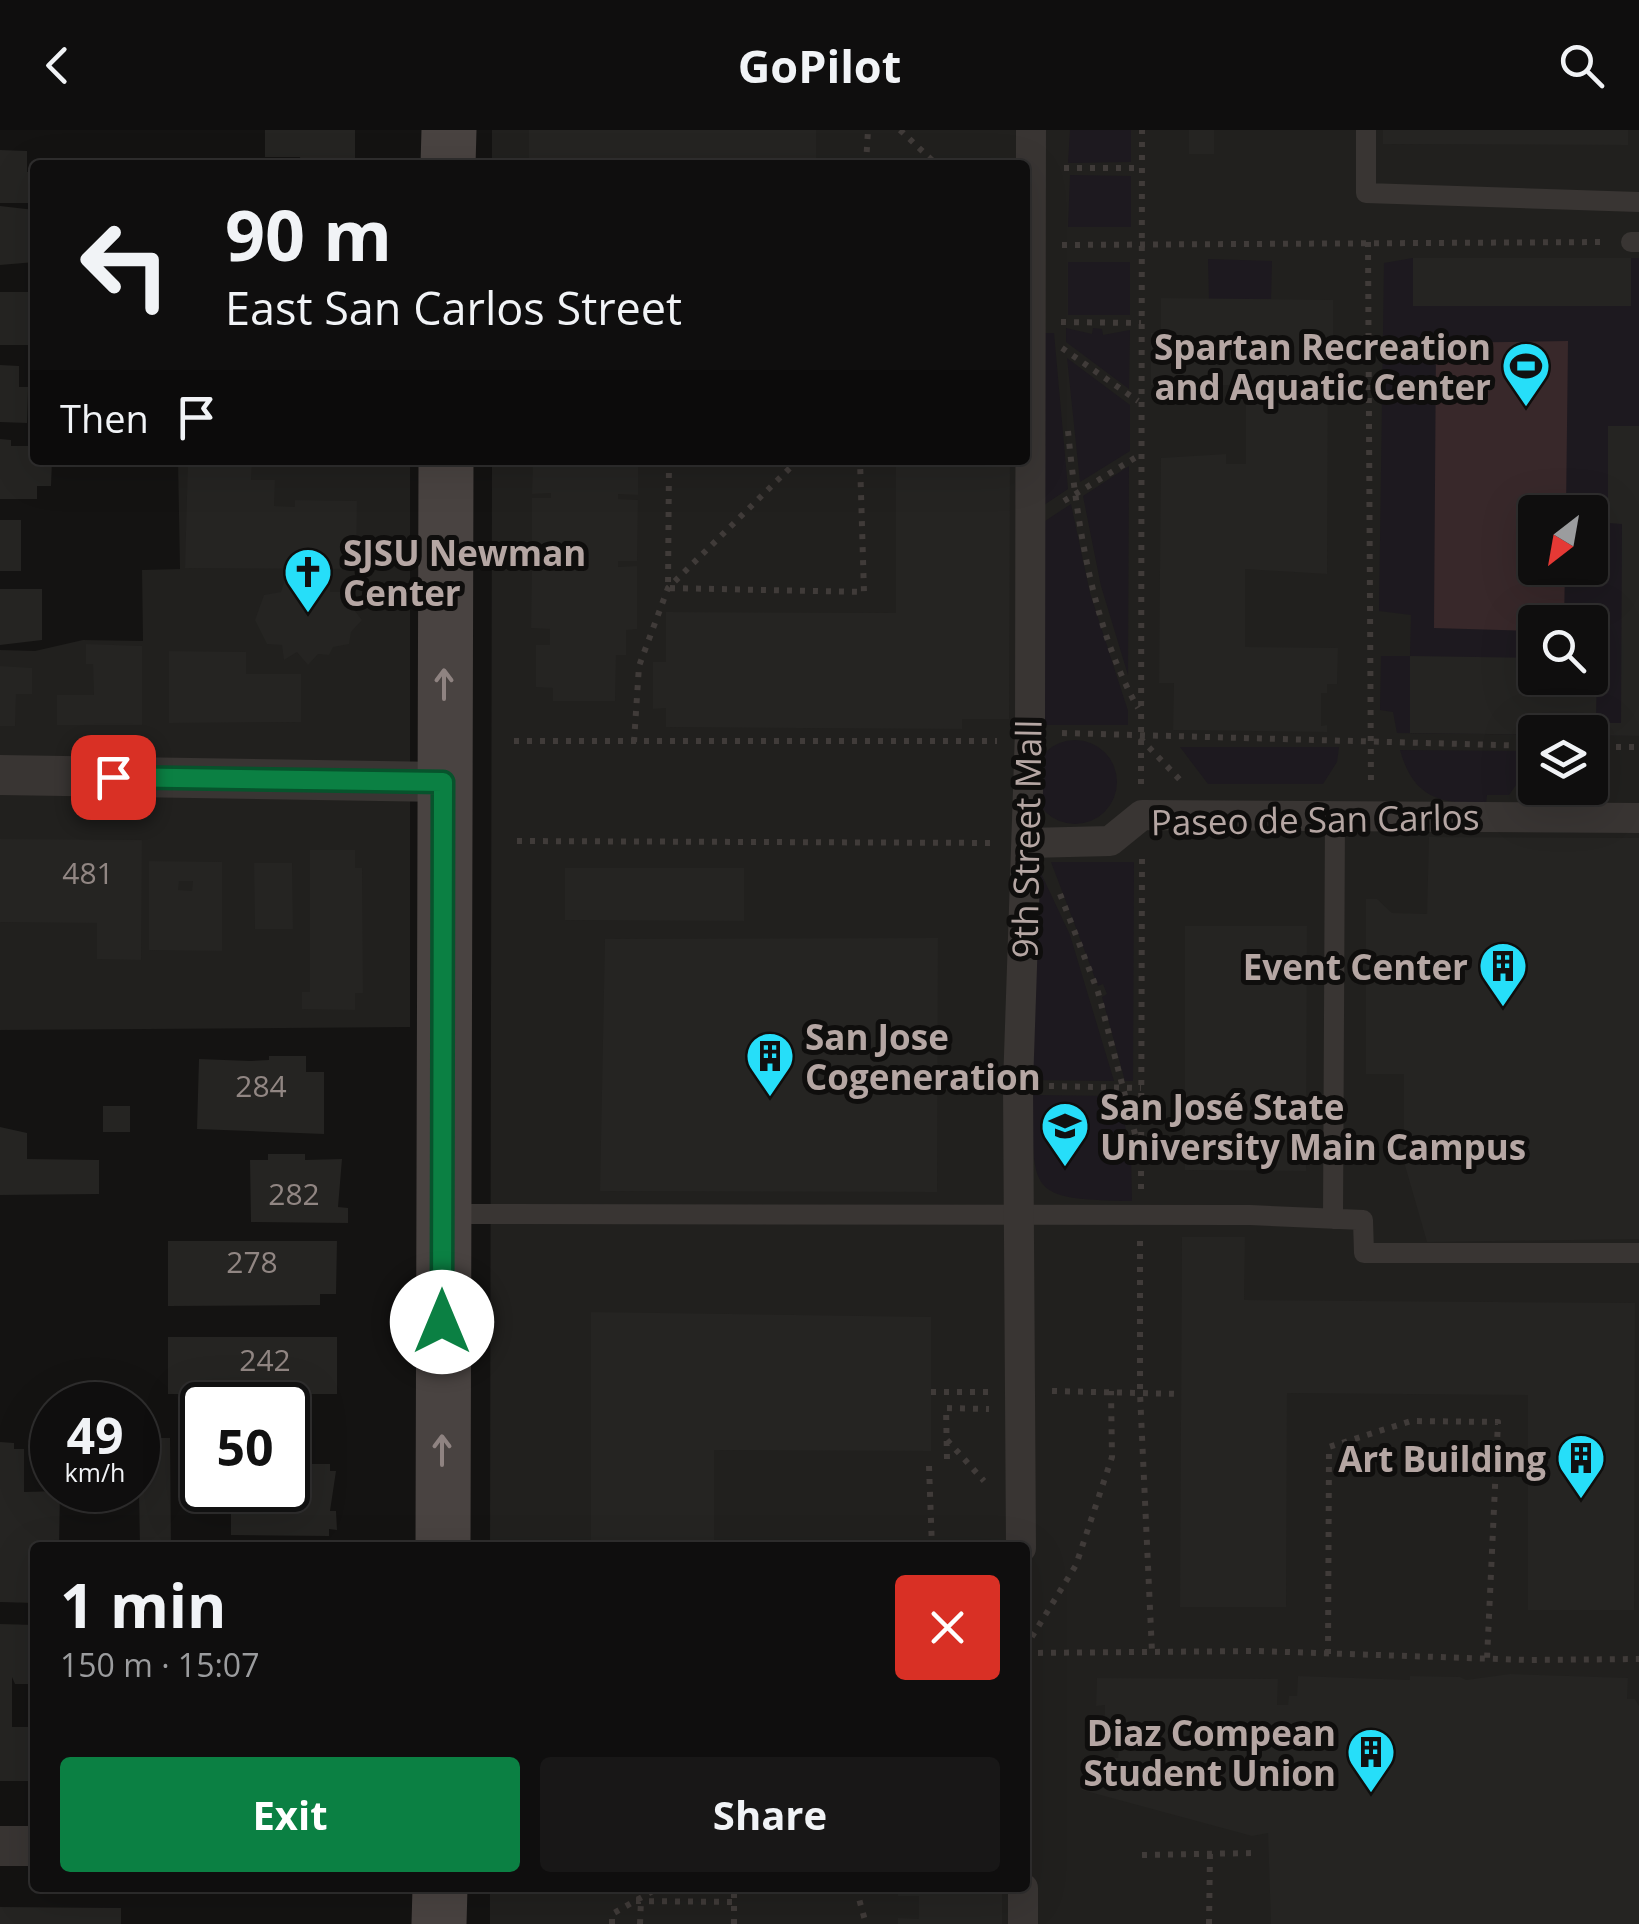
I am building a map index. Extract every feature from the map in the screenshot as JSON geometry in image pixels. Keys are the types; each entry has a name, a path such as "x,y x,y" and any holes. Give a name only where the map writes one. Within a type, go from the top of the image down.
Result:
{"main road":[{"path":"448,130 448,160"},
{"path":"443,1542 446,465"},
{"path":"439,1924 440,1892"}],"street":[{"name":"9th Street Mall","path":"1021,1542 1018,1085 1028,843 1032,524 1046,323 1046,246 1031,130"},
{"path":"0,775 443,782"},
{"name":"Paseo de San Carlos","path":"1028,843 1110,841 1142,815 1639,818"},
{"path":"0,1846 30,1846"},
{"path":"1023,1892 1023,1924"}],"lane":[{"path":"1366,130 1366,193 1639,202"},
{"path":"1333,1218 1335,816"},
{"path":"441,1214 1140,1214 1333,1218 1364,1220 1364,1252 1639,1253"}],"path":[{"path":"866,160 868,130"},
{"path":"900,130 932,160"},
{"path":"1142,130 1140,1393 1152,1652"},
{"path":"922,160 923,152"},
{"path":"1062,187 1062,168 1142,168"},
{"path":"1046,246 1061,226"},
{"path":"1368,242 1368,740 1373,816"},
{"path":"1046,246 1635,242"},
{"path":"1046,246 1061,264"},
{"path":"1046,323 1061,303"},
{"path":"1046,323 1141,323"},
{"path":"1046,323 1061,347 1139,402"},
{"path":"1061,347 1062,362"},
{"path":"1067,423 1076,492 1107,628 1139,709"},
{"path":"1032,524 1076,492 1139,455"},
{"path":"634,742 639,666 668,588 668,465"},
{"path":"668,588 793,465"},
{"path":"668,588 864,592 860,465"},
{"name":"Paseo de San Carlos","path":"514,741 1007,741 1030,731 1139,737 1368,740 1409,746 1518,746"},
{"path":"1139,737 1214,816"},
{"path":"1608,746 1639,747"},
{"path":"517,841 1028,843 1042,857 1083,947 1142,1160"},
{"path":"1018,1085 1141,1088"},
{"path":"1030,1643 1076,1565 1112,1457 1111,1390"},
{"path":"946,1408 946,1459"},
{"path":"1328,1654 1330,1447 1411,1421 1498,1422 1487,1659"},
{"path":"946,1440 984,1476 984,1494"},
{"path":"929,1466 932,1542"},
{"path":"1030,1651 1639,1658"},
{"path":"1142,1855 1254,1853"},
{"path":"1208,1924 1210,1854"},
{"path":"612,1924 612,1914 651,1892"},
{"path":"734,1892 734,1924"},
{"path":"857,1892 866,1924"},
{"path":"638,1900 734,1902"},
{"path":"638,1900 640,1924"}],"shaded area":[{"name":"San José State University Main Campus","path":"492,130 1639,130 1639,1924 490,1924 490,1892 1030,1892 1030,1542 490,1542 492,465 1030,465 1030,160 492,160"},
{"path":"1070,130 1131,130 1131,162 1068,163"},
{"path":"1070,175 1131,176 1131,227 1068,227"},
{"name":"Spartan Recreation and Aquatic Center","path":"1413,258 1639,258 1639,736 1608,736 1608,715 1518,715 1518,734 1397,733 1393,712 1380,710 1381,656 1410,656 1411,615 1379,611 1384,263"},
{"path":"1208,259 1272,261 1271,299 1209,299"},
{"path":"1068,262 1130,262 1130,315 1068,315"},
{"path":"1066,328 1092,334 1093,328 1102,329 1103,335 1130,330 1129,389 1066,342"},
{"path":"1043,333 1054,333 1068,489 1041,507"},
{"path":"1568,341 1566,495 1518,495 1518,585 1565,585 1564,605 1518,605 1518,630 1434,628 1436,343"},
{"path":"1067,358 1130,405 1130,451 1080,482"},
{"path":"178,465 410,465 410,1027 0,1030 0,650 35,651 83,640 143,641 142,570 180,569"},
{"path":"1129,466 1128,675 1101,586 1083,496"},
{"path":"1071,504 1090,593 1128,711 1128,725 1041,725 1042,523"},
{"path":"1075,740 1091,743 1105,752 1114,766 1114,798 1105,812 1091,821 1075,824 1059,821 1045,812 1036,798 1033,782 1036,766 1045,752 1059,743"},
{"path":"1180,747 1339,747 1337,762 1323,784 1208,784"},
{"path":"1400,750 1518,751 1518,782 1509,795 1487,795 1486,804 1431,795 1421,789"},
{"path":"1051,862 1134,862 1133,1081 1125,1081 1102,997 1107,994 1103,984 1098,986"},
{"path":"1039,869 1070,935 1114,1081 1032,1080"},
{"path":"1033,1095 1119,1096 1131,1155 1132,1201 1073,1198 1044,1185 1034,1153"}],"building":[{"path":"265,130 355,130 355,160 265,157"},
{"path":"529,130 816,130 816,160 529,160"},
{"path":"1189,130 1214,130 1214,154 1189,154"},
{"path":"1383,130 1628,130 1628,145 1383,144"},
{"path":"0,150 27,151 30,203 0,203"},
{"path":"0,206 30,209 30,262 0,265"},
{"path":"1413,258 1631,258 1631,306 1413,306"},
{"path":"0,292 30,292 30,345 0,345"},
{"path":"1161,298 1333,300 1333,349 1328,349 1327,574 1245,569 1245,647 1338,648 1337,684 1327,684 1327,693 1321,693 1321,726 1327,725 1327,732 1173,730 1174,683 1159,683 1161,458 1226,454 1226,464 1246,464 1246,385 1151,385 1151,333 1161,333"},
{"path":"0,365 19,366 19,387 28,387 27,423 0,422"},
{"path":"1608,426 1639,426 1639,736 1608,736 1608,723 1621,723 1622,524 1608,523"},
{"path":"0,439 11,440 11,446 30,446 30,465 52,465 51,486 37,486 37,499 0,499"},
{"path":"188,465 252,465 251,480 275,480 274,506 295,507 295,500 357,501 356,569 185,568"},
{"path":"533,465 638,465 638,495 618,494 618,499 638,500 637,561 618,561 618,567 637,566 637,629 626,630 626,655 616,655 615,701 553,701 553,688 536,687 536,645 550,645 550,629 531,628 532,565 551,566 551,561 532,560 532,498 551,498 551,493 532,494"},
{"path":"896,465 1010,465 1009,719 962,719 962,729 666,727 666,708 653,709 653,662 666,662 666,612 896,613"},
{"path":"0,520 21,520 21,571 0,571"},
{"name":"SJSU Newman Center","path":"308,574 316,585 330,580 330,592 351,592 351,606 362,620 351,632 349,644 333,647 329,655 318,654 308,665 297,652 284,660 282,645 267,644 255,620 264,595 281,592 285,579 298,586"},
{"path":"0,589 42,589 42,640 0,645"},
{"path":"86,644 142,646 142,725 57,725 57,695 94,695 93,664 86,664"},
{"path":"169,651 246,652 246,674 301,674 301,722 169,723"},
{"path":"1410,656 1518,658 1518,695 1596,695 1596,715 1518,715 1518,734 1410,733"},
{"path":"0,666 32,668 32,694 16,694 15,726 0,726"},
{"name":"Event Center","path":"1429,837 1639,838 1639,1239 1427,1242 1404,1162 1404,1074 1366,1074 1366,899 1377,899 1392,913 1427,914"},
{"path":"0,839 142,840 141,960 97,959 97,923 0,922"},
{"path":"310,850 355,850 355,868 362,868 363,993 355,993 355,1010 302,1009 302,992 310,992"},
{"path":"149,861 222,862 222,951 149,950","holes":["179,881 193,881 192,891 178,890"]},
{"path":"254,863 292,863 293,929 255,929"},
{"path":"565,868 744,868 744,921 565,920"},
{"path":"1185,926 1307,926 1306,1171 1185,1170"},
{"name":"San Jose Cogeneration","path":"938,938 937,1192 600,1191 605,939"},
{"path":"269,1056 306,1056 306,1072 324,1072 324,1134 197,1129 199,1059 250,1061 269,1060"},
{"path":"103,1106 130,1106 130,1132 103,1132"},
{"path":"0,1127 27,1133 27,1159 99,1160 99,1194 0,1195"},
{"path":"268,1154 305,1154 305,1160 342,1159 338,1207 348,1208 348,1223 251,1222 250,1160 268,1160"},
{"name":"Art Building","path":"1182,1237 1245,1237 1244,1300 1635,1303 1634,1610 1528,1610 1528,1395 1287,1393 1286,1607 1180,1607"},
{"path":"168,1241 337,1241 336,1294 320,1294 320,1305 168,1306"},
{"path":"591,1312 931,1317 931,1451 714,1450 714,1542 591,1542"},
{"path":"168,1337 337,1337 337,1394 310,1394 310,1382 180,1382 180,1394 168,1394"},
{"path":"160,1438 170,1438 171,1542 140,1542 139,1512 160,1512"},
{"path":"0,1442 24,1449 24,1492 30,1492 30,1512 60,1512 59,1542 30,1542 30,1603 0,1602"},
{"path":"310,1464 330,1464 330,1471 336,1471 330,1511 336,1511 337,1530 329,1529 329,1536 231,1535 231,1512 310,1512"},
{"path":"0,1624 30,1625 30,1684 15,1684 12,1677 12,1727 30,1727 30,1781 0,1781"},
{"name":"Diaz Compean Student Union","path":"1510,1674 1628,1678 1627,1699 1635,1699 1639,1706 1639,1924 1271,1924 1268,1833 1252,1836 1082,1790 1083,1758 1118,1758 1119,1749 1105,1749 1105,1705 1096,1706 1097,1678 1278,1679 1277,1705 1288,1705 1289,1696 1297,1696 1298,1676 1466,1680"},
{"path":"898,1892 1002,1892 1002,1924 898,1924 898,1918 919,1919 919,1896 898,1896"},
{"path":"0,1907 121,1908 121,1924 0,1924"}],"place":[{"name":"Spartan Recreation and Aquatic Center","path":"1526,408"},
{"name":"SJSU Newman Center","path":"308,614"},
{"name":"Event Center","path":"1503,1008"},
{"name":"San Jose Cogeneration","path":"770,1098"},
{"name":"San José State University Main Campus","path":"1065,1168"},
{"name":"Art Building","path":"1581,1500"},
{"name":"Diaz Compean Student Union","path":"1371,1794"}],"route":[{"path":"113,777 443,782 442,1322"}]}
